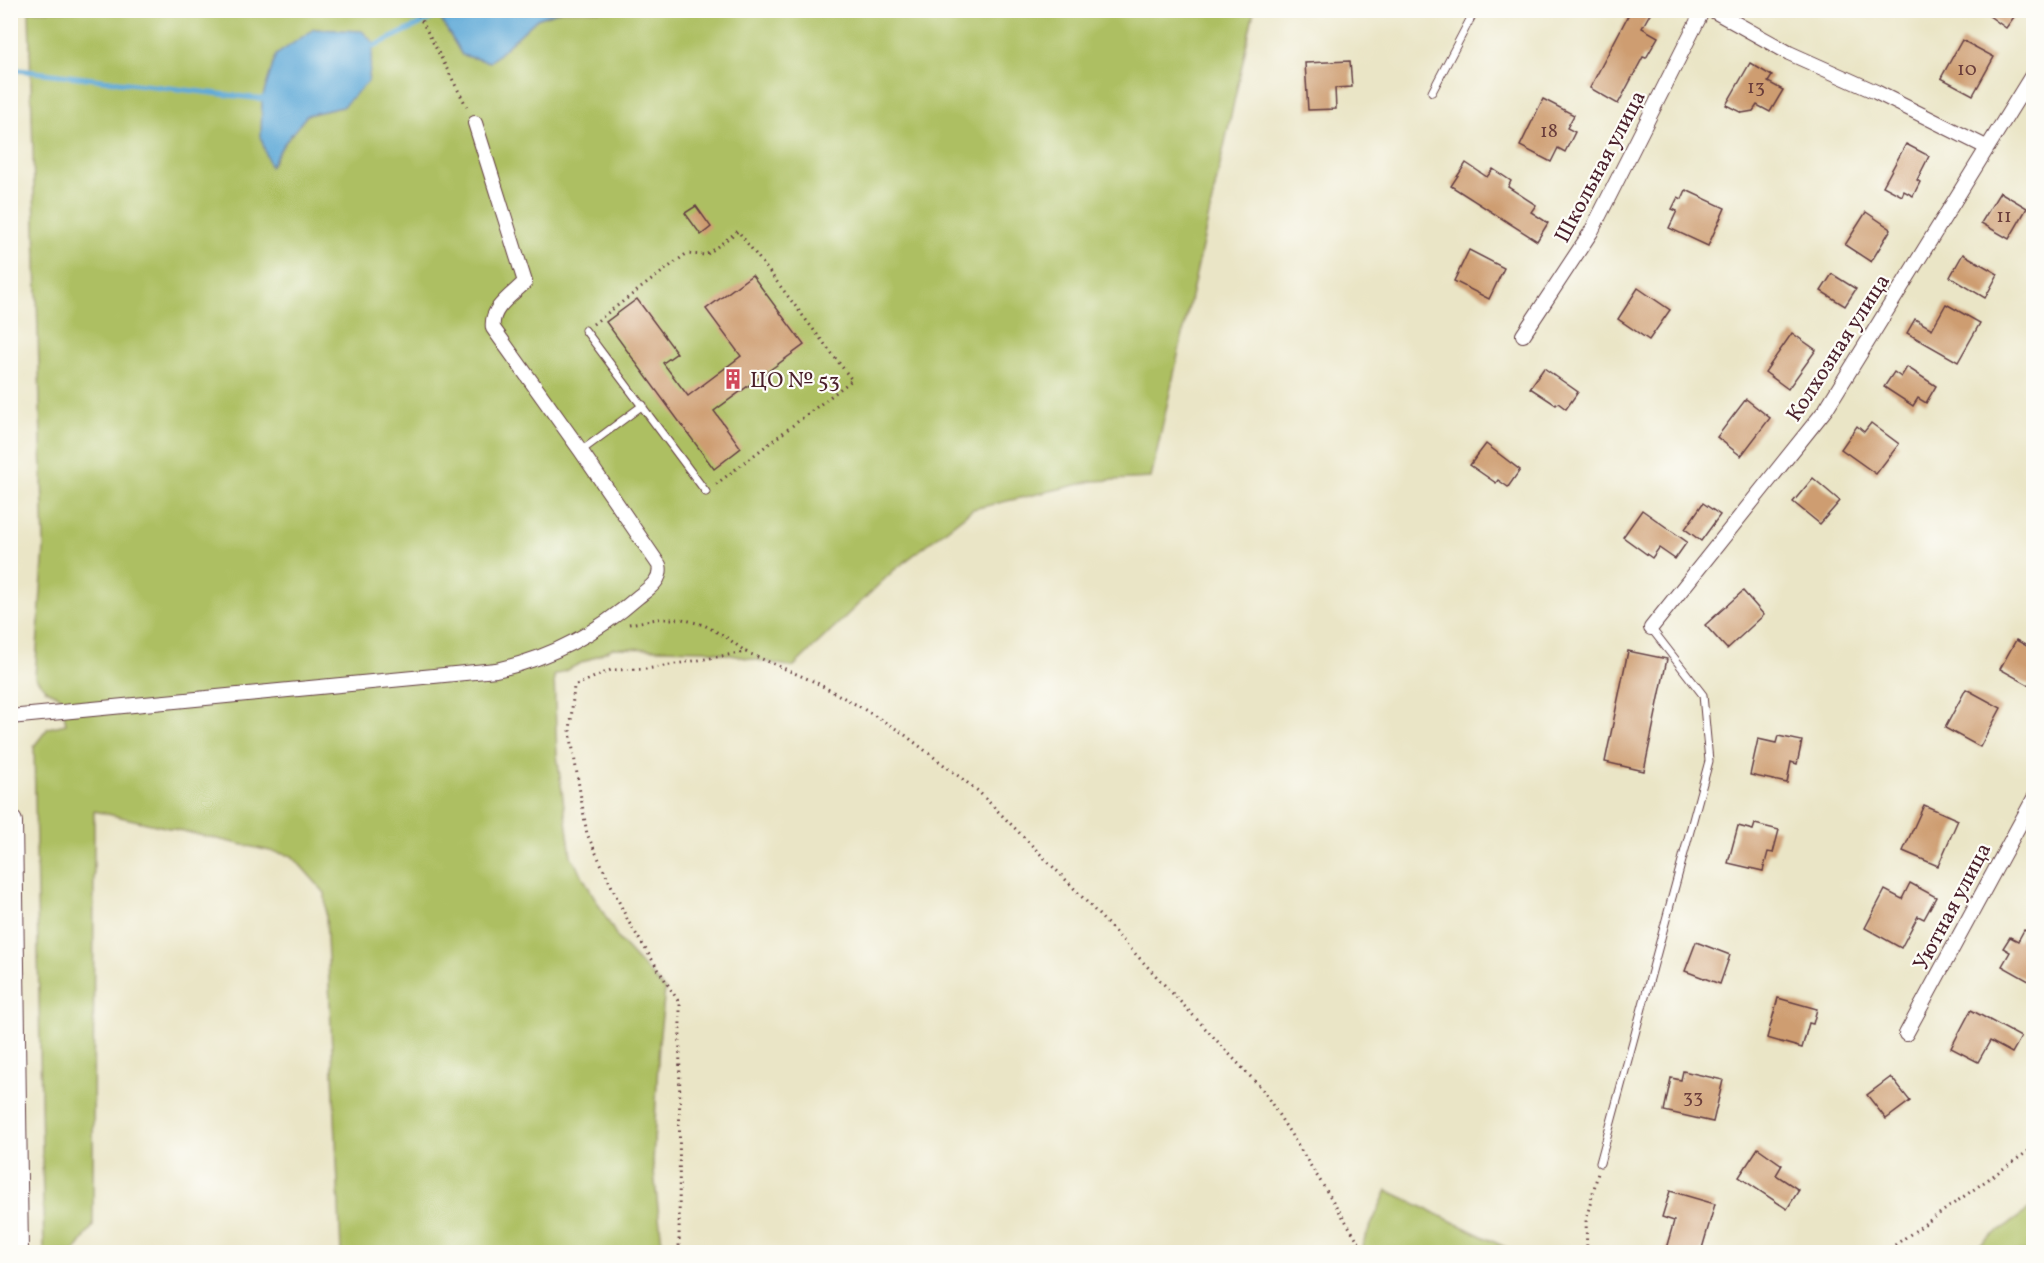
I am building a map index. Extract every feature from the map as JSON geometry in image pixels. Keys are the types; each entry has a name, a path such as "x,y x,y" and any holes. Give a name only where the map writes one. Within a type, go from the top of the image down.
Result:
{"highway":[{"path":"10,822 16,1252"}],"street":[{"name":"Школьная улица","path":"1523,335 1591,232 1703,10"},
{"path":"1712,10 1789,53 1876,92 1986,147"},
{"name":"Колхозная улица","path":"1651,628 1826,409 2034,72"},
{"path":"10,717 496,670 538,659 573,644 616,617 654,584 660,574 659,565 493,328 492,323 496,310 525,282 475,123"},
{"name":"Уютная улица","path":"1906,1034 2034,798"}],"lane":[{"path":"1432,92 1475,10"},
{"path":"585,330 706,492"},
{"path":"581,451 643,405"},
{"path":"1600,1163 1709,761 1703,695 1651,628"}],"path":[{"path":"416,10 475,123"},
{"path":"585,330 686,254 706,255 738,231 852,380 706,492"},
{"path":"623,625 657,619 682,620 704,625 746,652 815,682 857,705 901,732 978,791 1069,883 1263,1090 1365,1252"},
{"path":"679,1252 680,1004 628,921 587,834 570,732 574,686 611,670 646,669 746,652"},
{"path":"1885,1252 2034,1147"},
{"path":"1587,1252 1586,1220 1600,1163"}],"green space":[{"path":"988,10 994,13 1014,10 1254,11 1151,478 1093,481 973,509 893,571 793,667 705,650 613,648 554,676 557,755 571,856 619,940 665,990 659,1042 653,1163 663,1252 341,1252 325,893 292,856 94,811 93,1226 74,1252 44,1252 34,746 48,728 66,724 61,697 46,690 35,677 44,547 29,11 436,11 462,55 490,62 537,19 560,11","holes":["314,29 342,107 307,115 283,145 271,166"]},
{"path":"1387,1190 1515,1252 1366,1252 1362,1245"},
{"path":"2033,1207 2033,1252 1969,1252"}],"water":[{"path":"436,11 560,11 537,19 490,62 462,55"},
{"path":"314,29 362,31 374,43 368,82 342,107 307,115 283,145 270,167 261,138 262,99 276,55"}],"building":[{"path":"1631,10 1652,10 1642,28 1658,37 1646,58 1643,57 1618,104 1590,88"},
{"path":"1981,10 2019,10 2006,28"},
{"path":"1962,40 1994,57 1973,95 1941,78"},
{"path":"1350,61 1352,87 1335,88 1336,109 1308,110 1305,63"},
{"path":"1750,63 1772,76 1768,82 1783,90 1770,112 1757,105 1753,111 1742,113 1726,105"},
{"path":"1543,99 1574,115 1567,128 1575,132 1565,152 1558,148 1551,162 1520,146"},
{"path":"1906,144 1929,156 1917,180 1920,182 1913,196 1904,191 1902,196 1883,186"},
{"path":"1466,163 1487,177 1493,169 1511,181 1508,187 1536,205 1531,212 1548,223 1537,241 1451,186"},
{"path":"1686,190 1725,208 1708,246 1669,228 1677,211 1672,209 1678,197 1682,199"},
{"path":"2000,192 2027,208 2009,239 1981,223"},
{"path":"696,206 711,227 701,235 685,213"},
{"path":"1866,212 1891,229 1871,262 1845,245"},
{"path":"1469,250 1504,268 1489,299 1454,281"},
{"path":"1963,254 1998,274 1985,298 1950,277"},
{"path":"1832,274 1856,289 1845,306 1821,291"},
{"name":"ЦО № 53","path":"752,275 804,345 714,411 741,448 714,469 606,322 637,299 677,353 663,363 688,396 741,356 706,309"},
{"path":"1638,288 1670,310 1649,340 1618,319"},
{"path":"1946,304 1980,323 1958,362 1907,333 1915,319 1932,329"},
{"path":"1792,333 1816,350 1788,389 1765,372"},
{"path":"1907,367 1936,386 1926,403 1918,398 1913,406 1884,387 1894,372 1901,377"},
{"path":"1544,368 1578,392 1566,409 1530,388"},
{"path":"1746,399 1770,418 1741,456 1717,437"},
{"path":"1871,423 1899,444 1876,474 1841,449 1857,426 1864,432"},
{"path":"1486,444 1520,470 1508,487 1498,480 1496,483 1470,465"},
{"path":"1813,478 1840,501 1820,524 1793,502"},
{"path":"1703,503 1720,515 1701,541 1685,529"},
{"path":"1642,510 1687,542 1675,559 1659,548 1652,558 1623,537"},
{"path":"1743,591 1764,615 1727,649 1705,625"},
{"path":"2016,640 2034,650 2034,688 2000,669"},
{"path":"1628,651 1667,659 1644,771 1605,762"},
{"path":"1966,689 2001,708 1980,747 1945,728"},
{"path":"1778,736 1802,741 1797,764 1791,762 1787,783 1750,775 1758,739 1776,743"},
{"path":"1924,805 1958,820 1938,866 1903,851"},
{"path":"1755,824 1779,830 1773,853 1768,852 1763,871 1728,863 1738,826 1753,830"},
{"path":"1910,883 1936,897 1924,919 1918,916 1901,948 1865,928 1885,890 1902,899"},
{"path":"2024,930 2034,936 2034,984 2002,966 2010,952 2003,948 2010,937 2018,941"},
{"path":"1696,942 1730,955 1720,984 1685,971"},
{"path":"1778,998 1817,1009 1813,1024 1809,1023 1802,1048 1767,1038"},
{"path":"1971,1010 2021,1037 2012,1053 1990,1041 1978,1062 1951,1048"},
{"path":"1683,1071 1723,1080 1713,1122 1664,1111 1671,1078 1681,1080"},
{"path":"1891,1077 1910,1101 1886,1119 1867,1095"},
{"path":"1758,1148 1782,1165 1776,1175 1799,1190 1787,1209 1739,1177"},
{"path":"1670,1191 1715,1204 1701,1252 1665,1252 1674,1221 1662,1217"}],"waterway":[{"path":"368,49 445,10"},
{"path":"10,69 262,99 267,96"}],"place":[{"name":"ЦО № 53","path":"733,379"}]}
